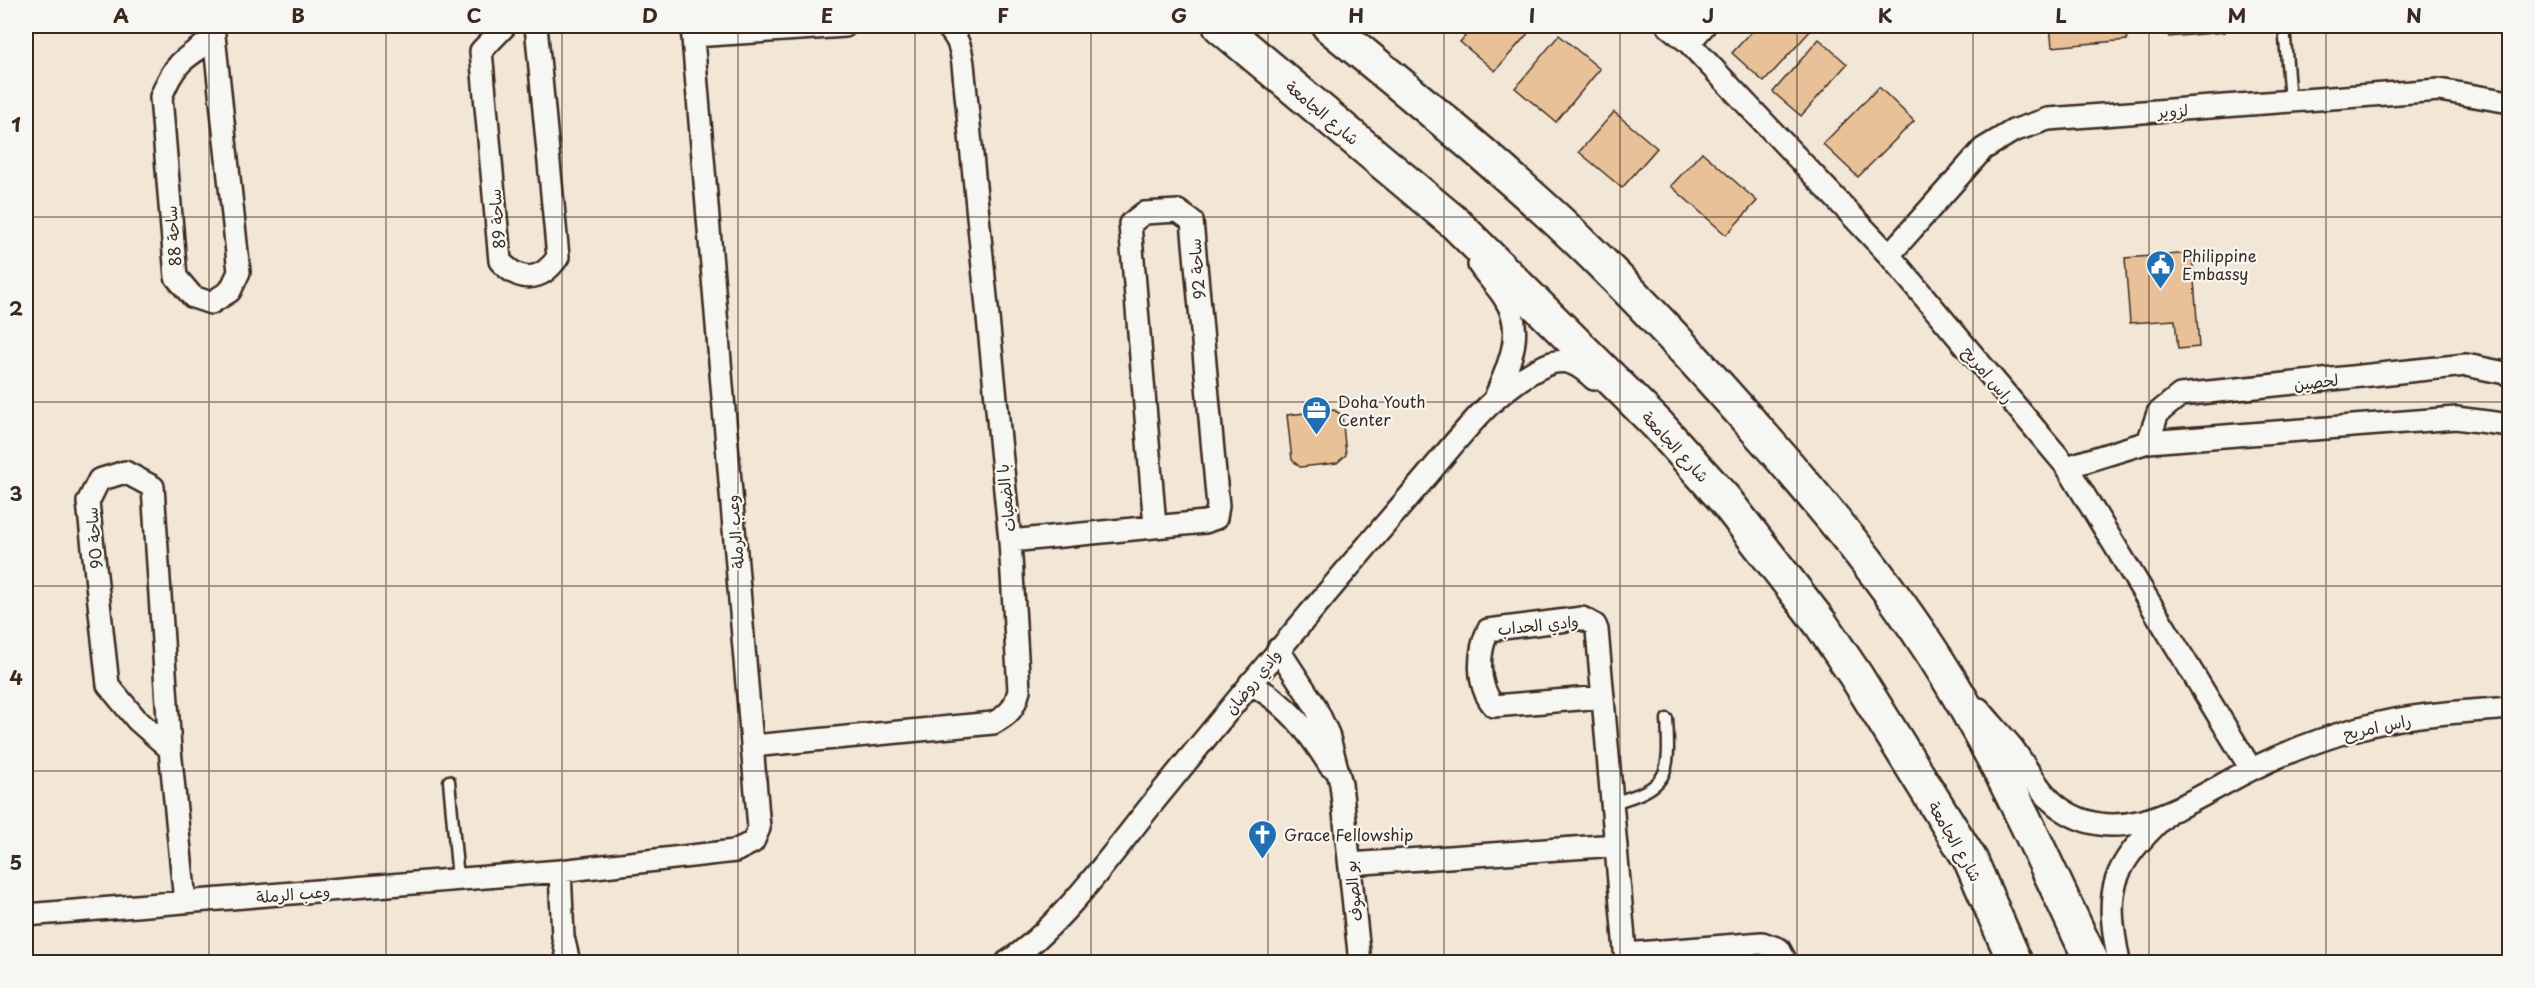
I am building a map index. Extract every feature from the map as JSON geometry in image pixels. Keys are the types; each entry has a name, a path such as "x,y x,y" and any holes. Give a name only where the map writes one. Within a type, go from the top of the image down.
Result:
{"main road":[{"name":"شارع الجامعة","path":"1220,26 1455,223 1658,425 1725,500 1821,624 1971,861 2015,963"},
{"path":"1329,26 1458,132 1559,222 1705,372 1872,565 1950,681 1979,729 2092,963"}],"street":[{"name":"ساحة 89","path":"505,26 481,51 500,261 512,274 528,277 549,271 558,257 536,26"},
{"path":"693,31 844,26"},
{"name":"با الضعيات","path":"752,746 993,723 1008,715 1016,705 1019,690 1010,541 963,64 961,47 955,34 946,26"},
{"name":"راس امريح","path":"1668,26 1689,43 1889,255 2067,467 2251,769"},
{"path":"1689,43 1704,26"},
{"name":"وعب الرملة","path":"26,915 560,871 735,851 753,842 759,828 693,31"},
{"name":"ساحة 88","path":"214,32 239,272 230,291 211,303 193,297 176,277 161,97 170,73 214,32"},
{"name":"لزوير","path":"1889,255 1983,149 2013,131 2048,119 2439,90 2510,102"},
{"name":"ساحة 92","path":"1010,541 1205,522 1216,518 1218,506 1192,221 1178,211 1144,213 1130,224 1155,526"},
{"name":"وادي روضان","path":"1455,223 1482,269 1506,300 1513,316 1514,346 1495,398"},
{"name":"وادي روضان","path":"1007,963 1024,951 1077,896 1278,649 1495,398 1547,364 1560,360 1578,364 1621,403 1658,425"},
{"name":"لحصين","path":"2148,442 2158,412 2180,395 2466,365 2510,374"},
{"path":"2067,467 2148,442 2456,418 2510,425"},
{"name":"ساحة 90","path":"170,749 136,720 108,685 88,502 99,480 125,472 153,487 170,749 185,902"},
{"name":"وادي الحداب","path":"1603,697 1494,706 1486,694 1480,669 1480,655 1488,630 1582,618 1592,621 1597,630 1603,697 1612,803 1626,958"},
{"name":"بو الصوف","path":"1278,649 1314,704 1328,734 1341,784 1360,963"},
{"name":"راس امريح","path":"1950,681 1962,688 2012,747 2047,796 2061,808 2081,818 2107,825 2130,824 2167,814 2251,769 2322,740 2362,727 2415,718 2510,708"},
{"name":"بو الصوف","path":"1250,683 1276,698 1309,732 1341,784"},
{"name":"راس امريح","path":"2119,963 2111,921 2110,901 2114,882 2136,844 2167,814"},
{"path":"1350,864 1616,845"},
{"path":"560,871 563,937 569,963"},
{"path":"558,963 563,937"},
{"path":"1626,958 1762,943 1779,949 1786,963"}],"lane":[{"path":"2284,26 2290,101"},
{"path":"1612,803 1642,795 1661,781 1669,760 1667,719"},
{"path":"449,781 458,879"}],"building":[{"path":"1474,26 1524,26 1530,31 1495,71 1460,42"},
{"path":"1757,26 1807,26 1812,29 1764,82 1732,53"},
{"path":"1865,26 1884,26 1876,35"},
{"path":"2050,26 2126,26 2127,40 2052,47"},
{"path":"2168,26 2225,26 2225,32 2169,37"},
{"path":"2355,26 2411,26 2355,32"},
{"path":"1559,35 1600,69 1556,122 1515,88"},
{"path":"1819,39 1847,64 1801,116 1773,92"},
{"path":"1879,87 1914,121 1858,177 1823,144"},
{"path":"1614,112 1657,148 1622,188 1579,152"},
{"path":"1702,152 1757,201 1726,235 1671,186"},
{"name":"Philippine Embassy","path":"2192,253 2199,347 2178,349 2175,320 2130,323 2125,258"},
{"name":"Doha Youth Center","path":"1334,410 1342,415 1346,455 1337,463 1300,467 1292,460 1287,415"}],"place":[{"name":"Philippine Embassy","path":"2161,290"},
{"name":"Doha Youth Center","path":"1317,436"},
{"name":"Grace Fellowship","path":"1263,860"}]}
